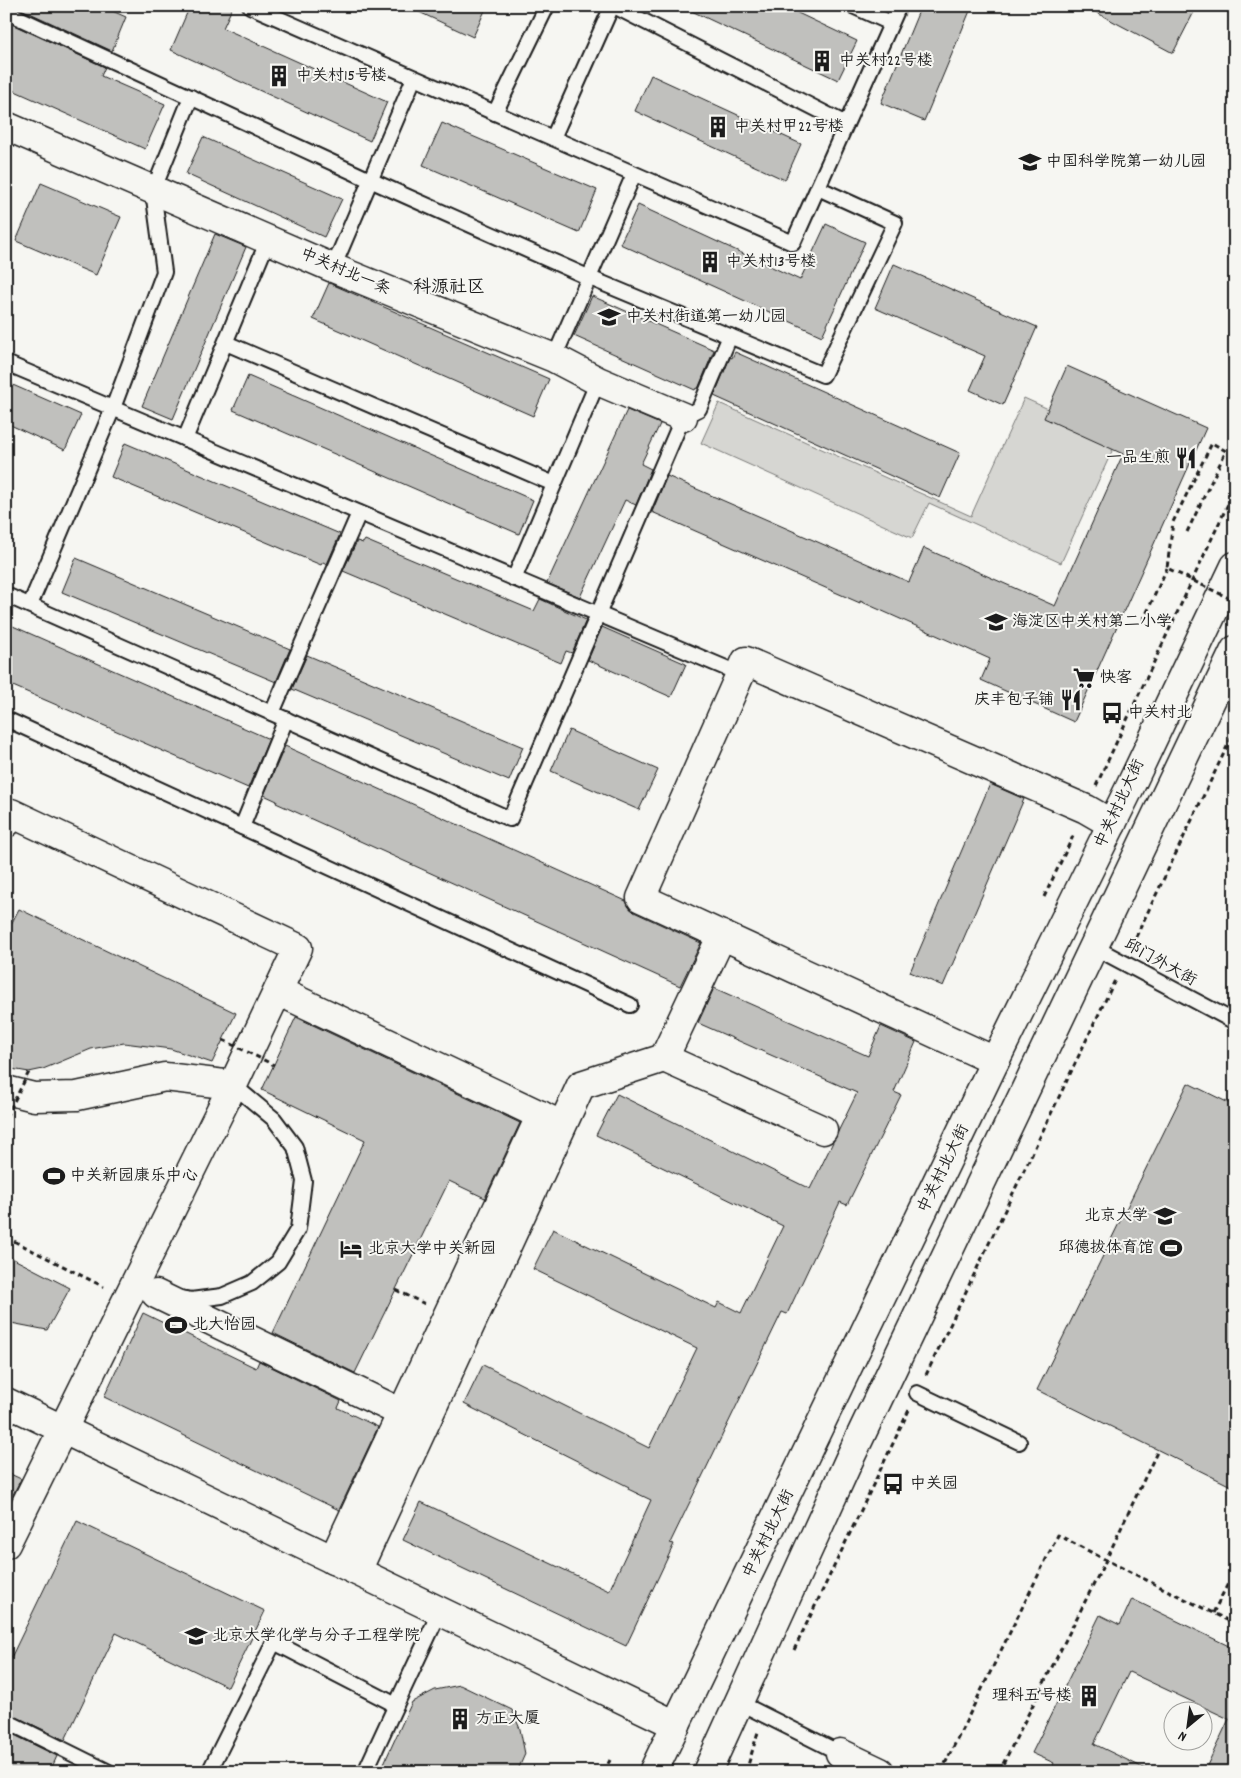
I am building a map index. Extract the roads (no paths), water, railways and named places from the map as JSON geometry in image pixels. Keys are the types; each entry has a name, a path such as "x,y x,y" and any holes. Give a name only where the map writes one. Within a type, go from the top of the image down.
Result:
{"street":[{"name":"中关村北一条","path":"6,126 333,268 554,358 598,381 683,417"},
{"name":"中关村北大街","path":"653,1772 1235,566"},
{"path":"707,1772 751,1709 849,1460 1235,650"},
{"path":"995,1061 641,898 746,661 1078,805 1112,824"},
{"path":"6,823 11,812 298,948 233,1085 140,1292 62,1430 6,1544"},
{"path":"664,1058 722,935"},
{"path":"278,991 552,1120"},
{"path":"345,1565 402,1413 448,1315 552,1120 581,1085 664,1058 823,1130"},
{"path":"6,1090 34,1097 78,1096 165,1076 233,1085"},
{"path":"345,1565 552,1120"},
{"path":"140,1292 402,1413"},
{"path":"6,1402 676,1725"},
{"path":"840,1753 880,1772"}],"lane":[{"path":"250,6 793,243 899,6"},
{"path":"495,113 546,6"},
{"path":"553,138 613,6 846,124"},
{"path":"853,6 891,23"},
{"path":"6,12 370,180 590,278 823,375 895,223 818,188"},
{"path":"333,268 414,78"},
{"path":"30,605 113,408 164,272 153,191 191,97"},
{"path":"554,358 634,174"},
{"path":"186,439 268,240"},
{"path":"6,595 510,819 683,417 699,409 730,336"},
{"path":"226,343 554,484"},
{"path":"6,363 740,674"},
{"path":"514,579 598,381"},
{"path":"272,713 359,513"},
{"path":"6,719 630,1005"},
{"path":"242,827 286,719"},
{"name":"邱门外大街","path":"1094,947 1235,1022"},
{"path":"140,1292 191,1300 222,1296 252,1283 278,1262 298,1229 304,1180 295,1147 274,1118 233,1085"},
{"path":"917,1393 1019,1442"},
{"path":"365,1772 440,1611"},
{"path":"209,1772 274,1642 396,1705"},
{"path":"751,1709 840,1753"},
{"path":"6,1721 109,1772"}],"place":[{"name":"中关村22号楼","path":"822,61"},
{"name":"中关村15号楼","path":"279,76"},
{"name":"中关村甲22号楼","path":"718,127"},
{"name":"中国科学院第一幼儿园","path":"1030,162"},
{"name":"中关村13号楼","path":"710,262"},
{"name":"中关村街道第一幼儿园","path":"609,317"},
{"name":"一品生煎","path":"1186,458"},
{"name":"海淀区中关村第二小学","path":"996,622"},
{"name":"快客","path":"1084,678"},
{"name":"庆丰包子铺","path":"1071,700"},
{"name":"中关村北","path":"1112,713"},
{"name":"中关新园康乐中心","path":"54,1176"},
{"name":"北京大学","path":"1165,1216"},
{"name":"邱德拔体育馆","path":"1171,1248"},
{"name":"北京大学中关新园","path":"351,1249"},
{"name":"北大怡园","path":"176,1325"},
{"name":"中关园","path":"893,1484"},
{"name":"北京大学化学与分子工程学院","path":"196,1636"},
{"name":"理科五号楼","path":"1089,1696"},
{"name":"方正大厦","path":"460,1719"}],"district":[{"name":"科源社区","path":"449,288"}]}
